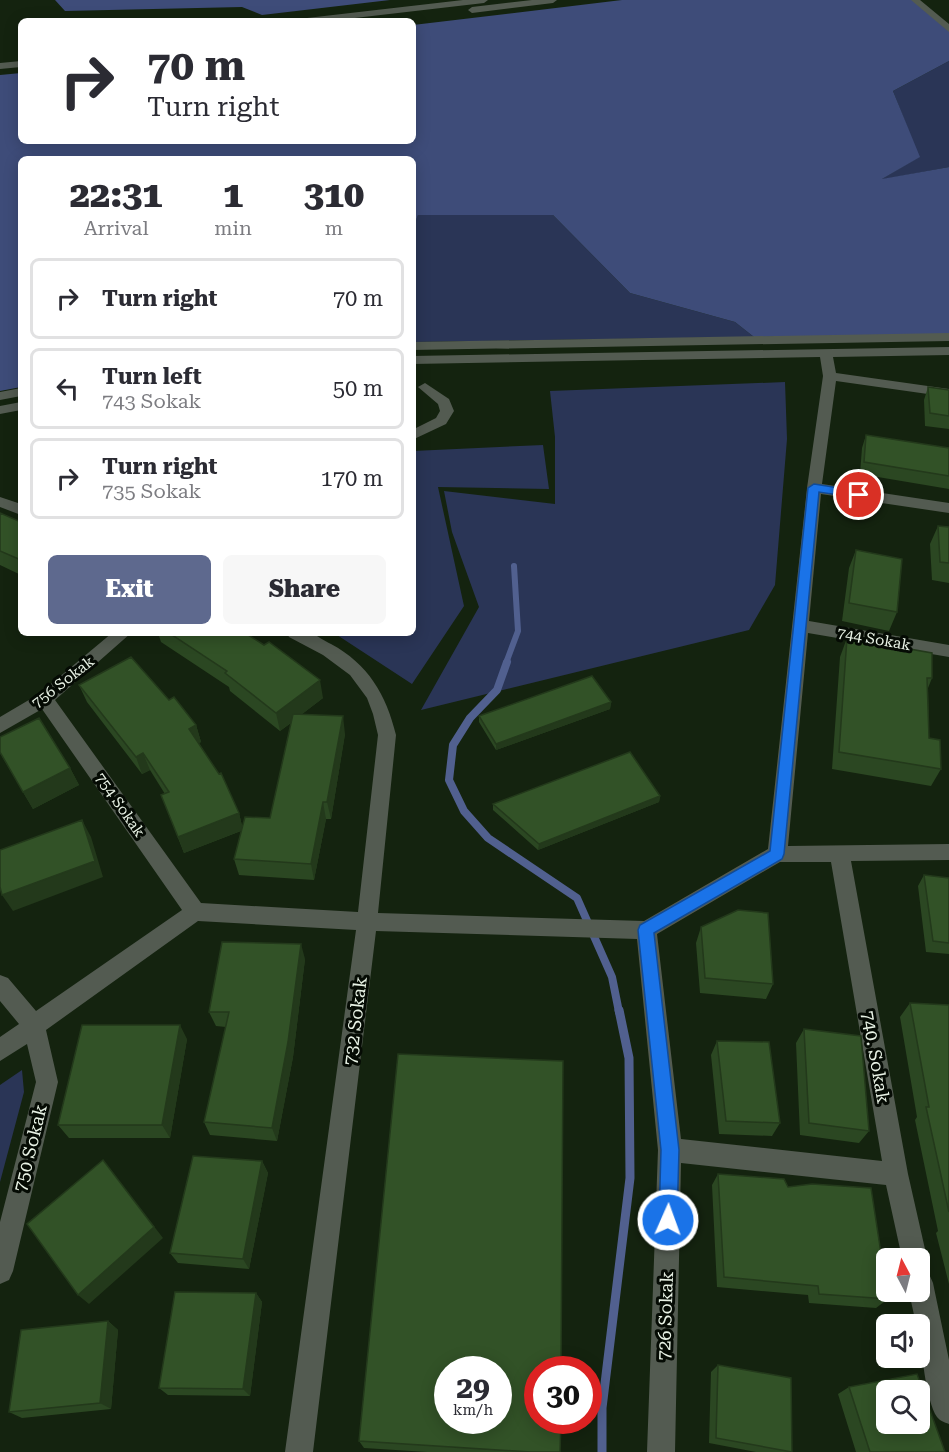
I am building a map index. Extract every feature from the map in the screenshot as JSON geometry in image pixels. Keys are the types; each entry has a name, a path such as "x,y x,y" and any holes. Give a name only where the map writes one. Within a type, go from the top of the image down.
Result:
{"street":[{"path":"332,18 484,0"},
{"path":"402,18 553,0"},
{"path":"915,0 949,29"},
{"path":"0,58 18,55"},
{"path":"0,66 18,64"},
{"path":"416,346 949,337"},
{"path":"416,360 949,351"},
{"path":"777,854 814,488 830,376 826,353"},
{"path":"830,376 949,393"},
{"path":"416,434 441,421 447,411 444,402 425,387"},
{"path":"0,396 18,393"},
{"path":"0,410 18,407"},
{"path":"814,488 949,508"},
{"path":"0,502 18,509"},
{"name":"744 Sokak","path":"800,626 949,651"},
{"name":"756 Sokak","path":"0,726 45,699 119,636"},
{"name":"732 Sokak","path":"299,1452 367,922 387,735 384,713 374,692 360,673 336,653 301,636"},
{"name":"754 Sokak","path":"45,699 195,912"},
{"path":"0,1050 195,912 367,922 646,930 777,854 949,852"},
{"name":"740. Sokak","path":"840,855 896,1174 912,1248"},
{"name":"726 Sokak","path":"646,930 670,1150 661,1452"},
{"path":"0,985 34,1025"},
{"name":"750 Sokak","path":"0,1271 47,1082 34,1025"},
{"path":"670,1150 896,1174"},
{"path":"924,1302 945,1405 949,1410"}],"shaded area":[{"path":"55,0 390,0 262,15 242,7 65,11"},
{"path":"622,0 915,0 949,31 949,61 893,91 920,157 882,179 949,167 949,334 754,337 735,322 630,293 553,215 418,215 416,220 416,156 18,156 18,388 0,391 0,75 18,73 18,144 416,144 416,25"},
{"path":"949,61 949,167 880,180 919,157 893,91"},
{"path":"418,215 553,215 630,293 735,322 754,337 416,342 416,219"},
{"path":"785,382 787,439 775,585 749,630 421,710 479,607 452,532 444,491 555,504 555,437 550,391"},
{"path":"543,445 549,489 438,487 464,606 412,684 339,636 416,636 416,451"},
{"path":"22,1070 24,1092 0,1182 0,1085"}],"building":[{"path":"928,387 949,390 949,416 930,413"},
{"path":"866,435 949,448 949,476 864,462"},
{"path":"0,513 18,521 18,559 0,551"},
{"path":"938,526 949,527 949,563 940,562"},
{"path":"856,550 902,559 897,612 849,603"},
{"path":"174,636 250,636 264,645 269,642 320,680 276,713 225,673 227,671"},
{"path":"847,638 932,653 932,678 927,678 929,738 940,740 941,769 839,752"},
{"path":"131,657 169,700 174,697 196,725 189,729 219,774 221,773 239,813 178,837 161,795 169,792 143,753 136,757 79,685"},
{"path":"592,676 611,702 496,744 479,716"},
{"path":"293,714 343,716 327,802 323,802 311,864 234,859 245,817 270,818"},
{"path":"39,718 70,768 23,792 0,752 0,737"},
{"path":"630,752 660,796 539,844 493,804"},
{"path":"82,820 95,861 2,895 0,850"},
{"path":"924,875 949,878 949,943 933,941"},
{"path":"738,910 768,913 773,984 705,978 701,927"},
{"path":"222,942 301,944 288,1042 272,1128 204,1122 229,1012 209,1012"},
{"path":"910,1003 949,1005 949,1212 926,1107 929,1107"},
{"path":"82,1025 180,1025 162,1125 58,1125"},
{"path":"804,1029 861,1036 869,1131 809,1123"},
{"path":"717,1041 769,1042 780,1123 726,1121"},
{"path":"398,1054 563,1061 561,1356 524,1356 524,1434 561,1434 560,1452 359,1441"},
{"path":"193,1156 262,1161 243,1259 170,1253"},
{"path":"103,1160 154,1227 78,1295 27,1224"},
{"path":"718,1174 784,1179 788,1187 812,1184 871,1188 880,1248 876,1248 876,1298 819,1294 818,1286 724,1277"},
{"path":"175,1292 256,1293 243,1389 159,1388"},
{"path":"108,1321 100,1403 9,1412 21,1330"},
{"path":"718,1365 791,1378 792,1452 716,1438"},
{"path":"917,1374 919,1380 886,1380"},
{"path":"876,1382 876,1434 930,1434 930,1410 945,1452 870,1452 849,1387"}],"waterway":[{"path":"506,663 518,631 514,566"},
{"path":"507,662 497,690 470,718 453,745 449,780 464,811 488,838 577,898 612,977 619,1012"},
{"path":"602,1452 602,1408 630,1178 629,1058 619,1010"}],"route":[{"path":"668,1220 670,1150 646,930 777,854 814,488 859,495"}]}
